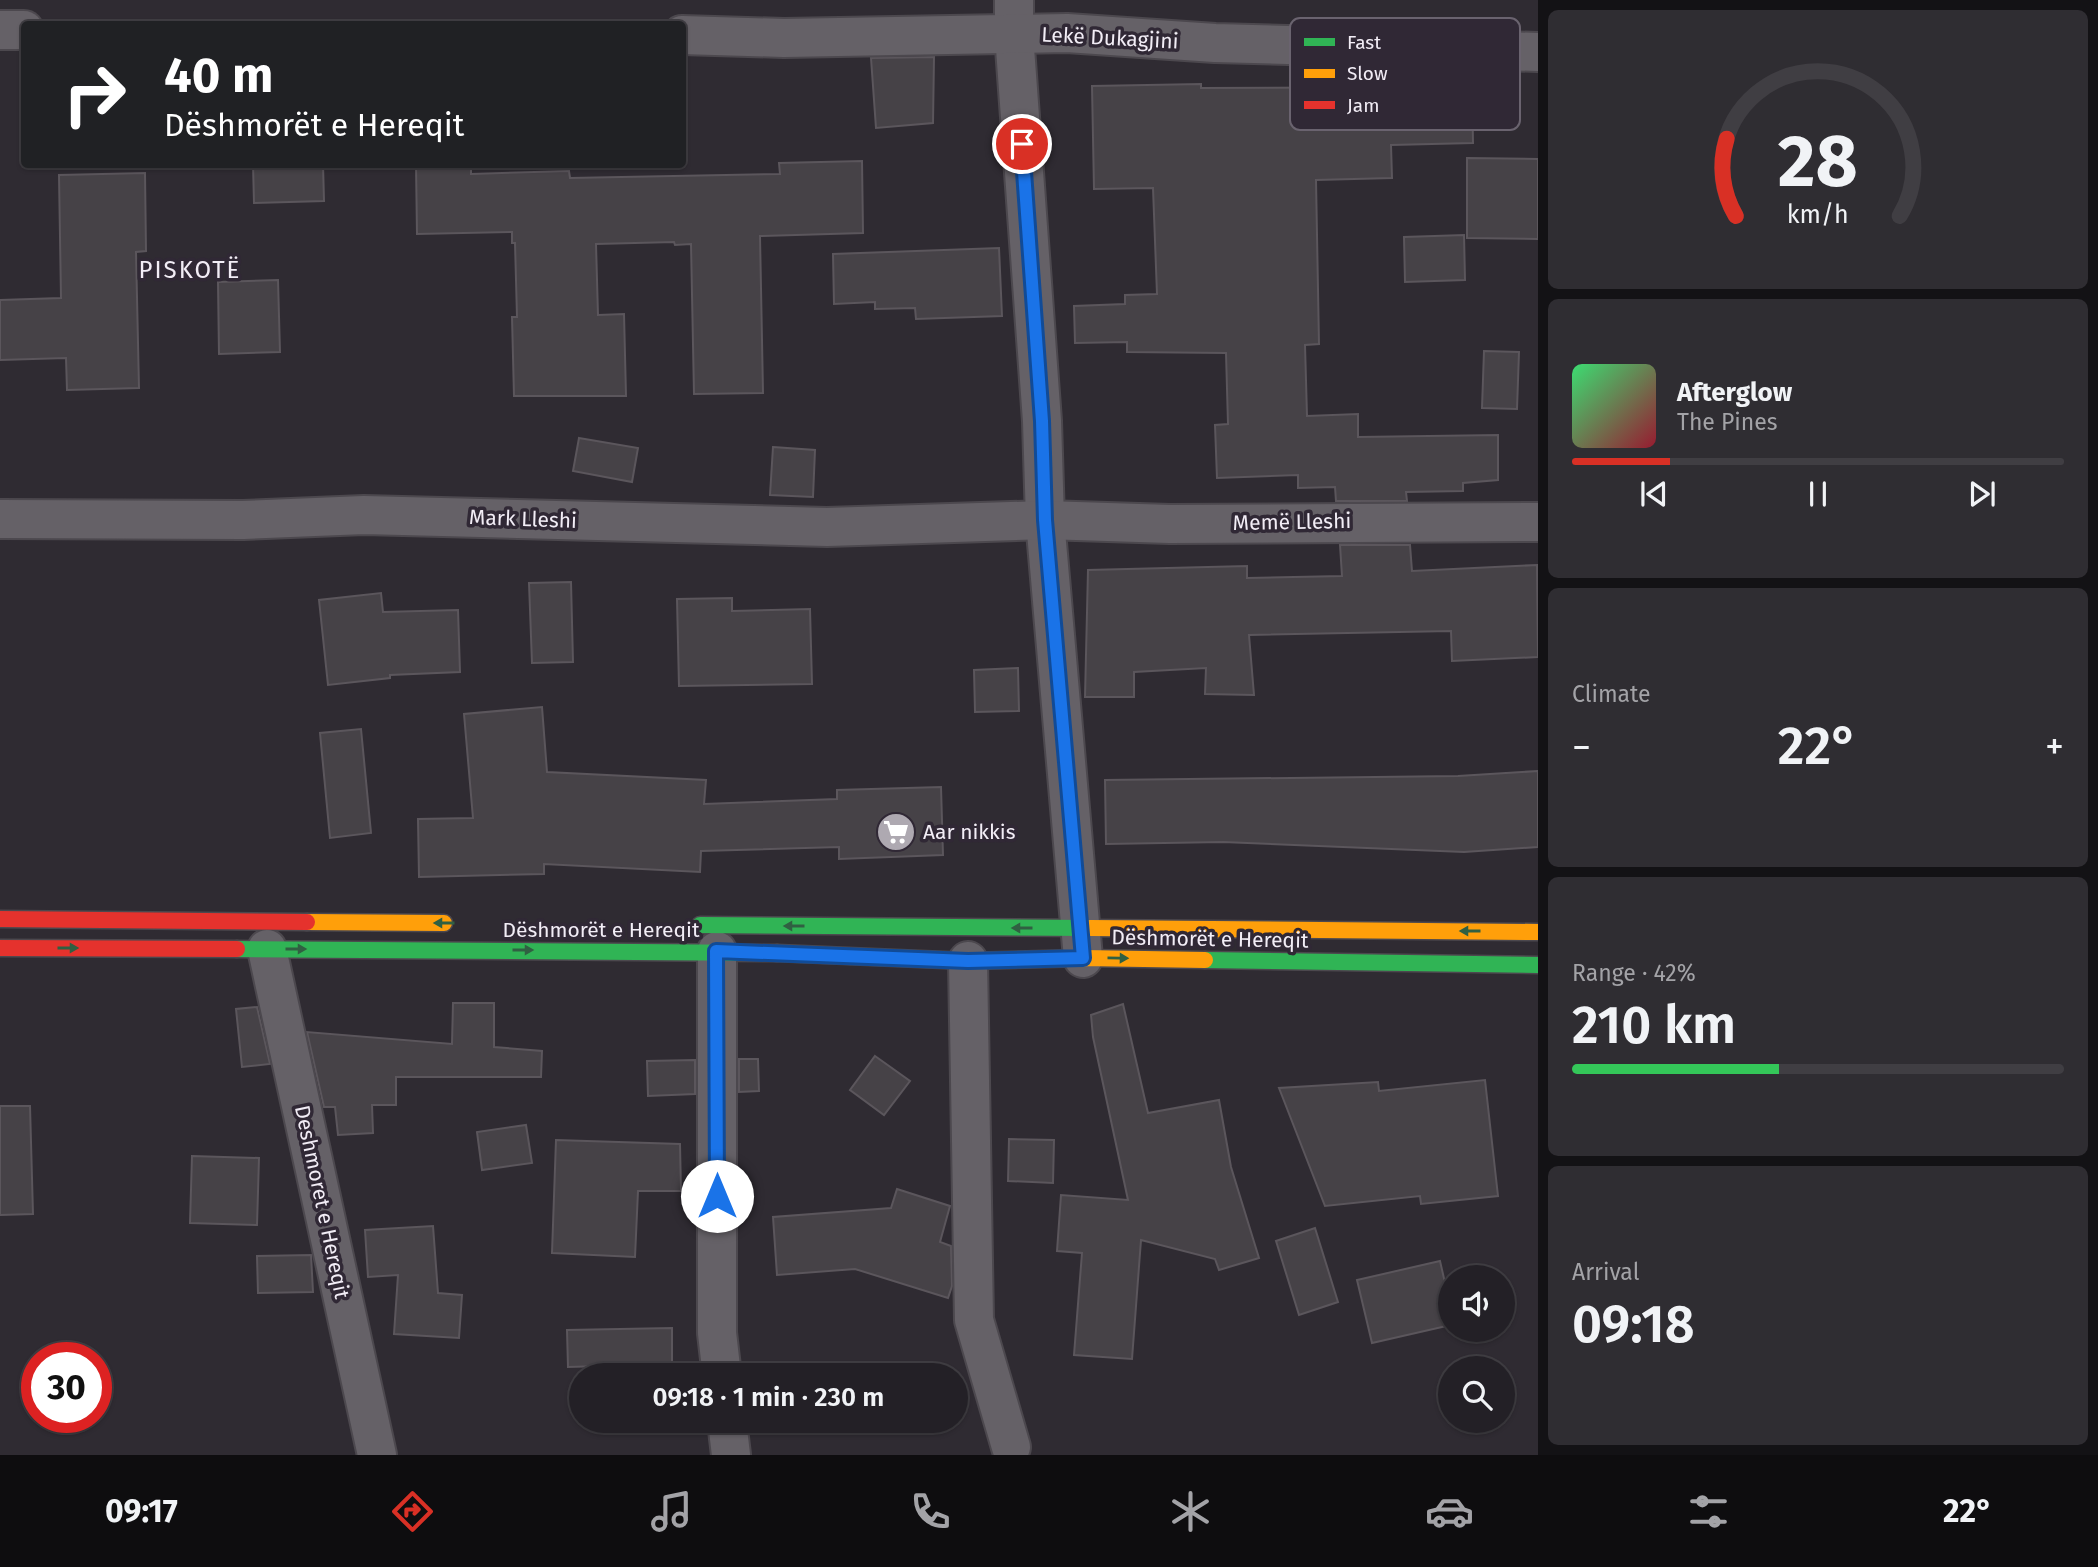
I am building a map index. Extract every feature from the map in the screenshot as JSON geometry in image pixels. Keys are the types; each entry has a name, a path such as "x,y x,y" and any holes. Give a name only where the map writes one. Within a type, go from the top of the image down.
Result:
{"main road":[{"path":"0,919 457,923"},
{"path":"679,925 1082,943 1538,932"},
{"name":"Dëshmorët e Hereqit","path":"0,948 716,951 968,961 1082,943 1538,965"}],"street":[{"name":"Lekë Dukagjini","path":"686,35 784,38 1014,17 1067,33 1215,44 1290,46"},
{"path":"1014,17 1042,421 1045,520 1082,943"},
{"path":"0,30 21,30"},
{"name":"Lekë Dukagjini","path":"1520,52 1538,52"},
{"name":"Mark Lleshi","path":"0,519 243,520 364,515 827,527 1045,520"},
{"name":"Memë Lleshi","path":"1045,520 1170,524 1538,522"},
{"name":"Deshmoret e Hereqit","path":"267,949 377,1455"},
{"path":"716,951 717,1333 720,1363"},
{"path":"968,961 974,1320 1011,1447"},
{"path":"728,1433 731,1455"}],"building":[{"path":"934,57 933,123 876,128 871,58"},
{"path":"1201,84 1201,88 1290,88 1290,130 1473,130 1473,143 1391,145 1392,178 1316,180 1319,344 1305,345 1307,416 1358,414 1358,437 1498,435 1498,480 1463,483 1463,491 1406,492 1407,501 1336,501 1335,487 1298,488 1298,475 1217,478 1215,425 1228,424 1226,353 1127,352 1127,342 1075,343 1074,306 1125,304 1125,295 1157,294 1153,188 1094,189 1092,86"},
{"path":"1467,158 1538,159 1538,239 1467,238"},
{"path":"862,161 863,233 760,236 763,393 694,394 691,244 675,245 674,242 596,244 598,315 624,314 626,396 514,396 512,317 517,317 515,243 512,243 512,232 417,234 416,168 471,168 471,174 569,171 570,178 780,174 779,163"},
{"path":"253,168 323,168 324,201 254,203"},
{"path":"145,173 146,251 136,252 139,388 67,390 66,358 0,360 0,300 61,298 59,175"},
{"path":"1464,235 1465,280 1405,282 1404,237"},
{"path":"999,248 1002,316 916,319 915,308 875,309 875,302 834,304 833,254"},
{"path":"278,280 280,352 219,354 218,282"},
{"path":"1484,351 1519,352 1517,409 1482,408"},
{"path":"579,438 638,448 632,482 573,471"},
{"path":"773,447 815,450 813,497 770,495"},
{"path":"1340,545 1410,545 1412,571 1537,565 1538,657 1452,661 1451,631 1249,635 1254,695 1205,694 1206,668 1134,672 1134,697 1085,697 1088,570 1247,566 1247,578 1342,576"},
{"path":"571,582 573,662 532,663 529,583"},
{"path":"381,593 383,612 458,610 460,672 390,675 390,678 328,685 319,600"},
{"path":"732,598 732,611 810,609 812,684 679,686 677,599"},
{"path":"1018,668 1019,711 975,712 974,670"},
{"path":"542,707 547,772 706,780 704,804 837,799 837,790 941,787 943,855 839,859 839,847 701,851 700,872 544,864 544,874 419,877 418,819 473,818 464,714"},
{"path":"361,729 371,833 330,838 320,733"},
{"path":"1538,771 1538,847 1464,852 1223,842 1106,844 1105,780 1458,776"},
{"path":"453,1003 494,1003 494,1047 542,1051 541,1077 396,1077 396,1105 372,1105 373,1133 338,1135 335,1107 324,1107 307,1032 452,1044"},
{"path":"1123,1004 1148,1113 1219,1100 1231,1167 1259,1258 1219,1270 1215,1259 1141,1240 1132,1359 1074,1355 1082,1253 1057,1251 1061,1195 1128,1200 1093,1037 1091,1015"},
{"path":"257,1007 270,1064 242,1067 236,1009"},
{"path":"875,1056 910,1081 884,1115 850,1090"},
{"path":"739,1059 758,1059 759,1091 739,1092"},
{"path":"695,1060 695,1094 648,1096 647,1061"},
{"path":"1485,1080 1498,1196 1421,1204 1420,1196 1325,1206 1279,1088 1378,1082 1379,1091"},
{"path":"0,1106 30,1106 33,1214 0,1215"},
{"path":"526,1125 532,1163 482,1170 477,1132"},
{"path":"1009,1139 1054,1140 1053,1183 1008,1181"},
{"path":"556,1140 680,1144 681,1191 638,1191 635,1257 552,1253"},
{"path":"192,1156 259,1158 257,1225 190,1223"},
{"path":"897,1189 950,1206 940,1242 951,1246 952,1286 948,1298 855,1269 777,1275 773,1217 891,1208"},
{"path":"433,1226 438,1293 462,1295 459,1338 394,1334 398,1275 368,1277 365,1230"},
{"path":"1315,1228 1338,1302 1299,1315 1276,1241"},
{"path":"311,1255 313,1292 258,1293 257,1256"},
{"path":"1440,1261 1438,1328 1372,1343 1357,1280"},
{"path":"672,1328 672,1363 569,1363 568,1367 567,1330"}],"traffic: fast":[{"path":"700,925 1090,928"},
{"path":"237,949 777,953"},
{"path":"1205,960 1538,965"}],"traffic: slow":[{"path":"307,922 444,923"},
{"path":"1090,928 1538,932"},
{"path":"777,953 968,961 1083,958 1205,960"}],"traffic: jam":[{"path":"0,919 307,922"},
{"path":"0,948 237,949"}],"place":[{"name":"Aar nikkis","path":"896,832"}],"district":[{"name":"PISKOTË","path":"190,270"}],"route":[{"path":"717,1196 716,951 968,961 1024,962 1083,958 1045,520 1042,421 1022,144"}]}
